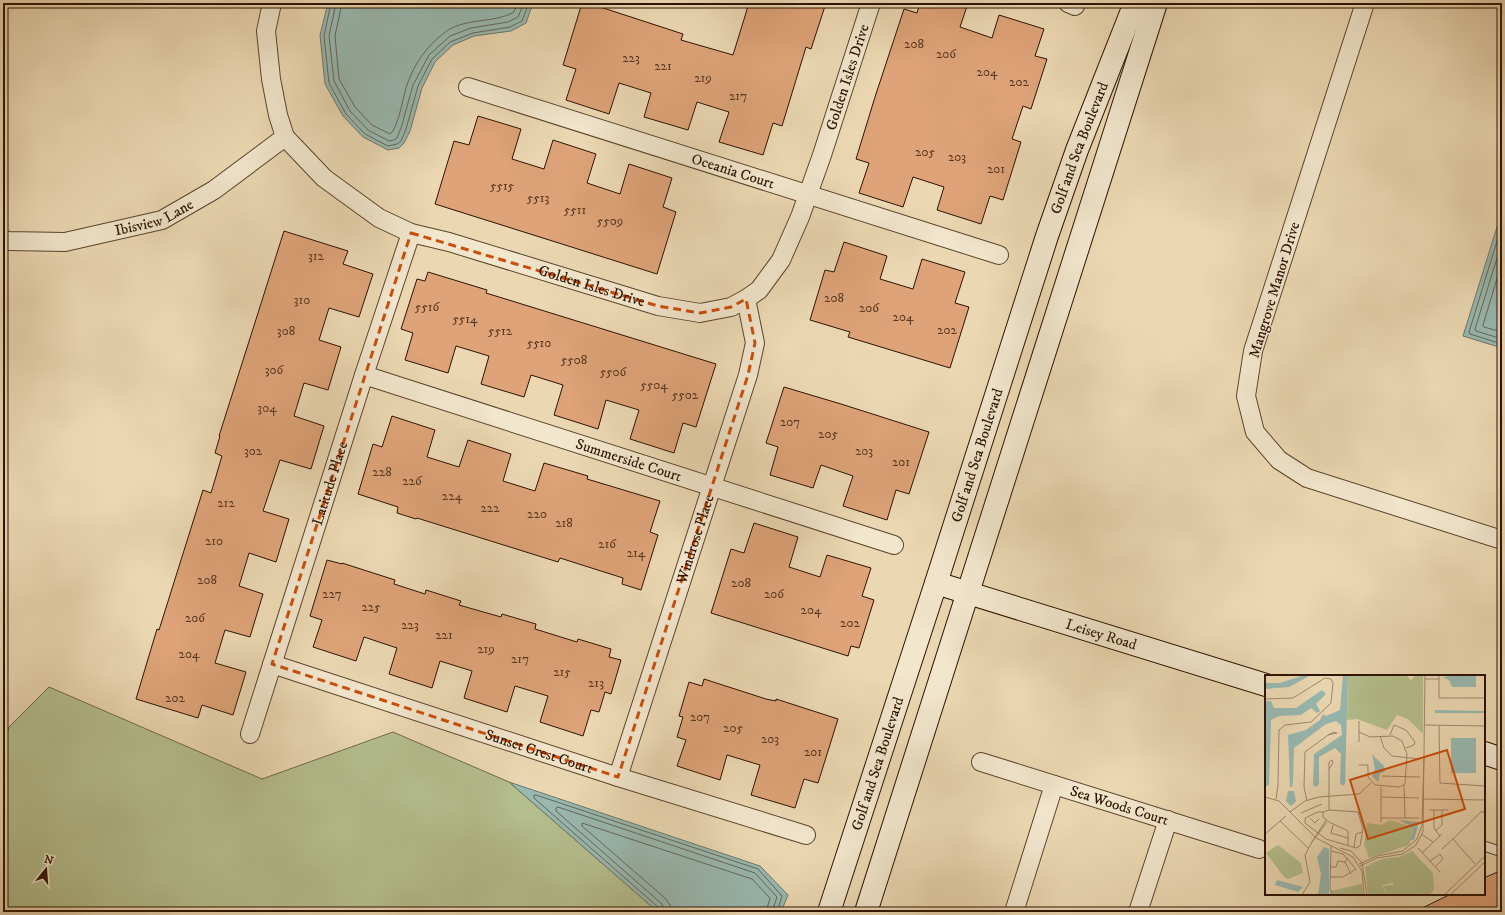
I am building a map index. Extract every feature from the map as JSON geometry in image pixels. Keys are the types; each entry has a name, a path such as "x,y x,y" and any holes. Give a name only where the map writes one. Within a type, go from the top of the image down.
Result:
{"street":[{"name":"Golden Isles Drive","path":"272,3 266,31 271,79 278,115 285,137 324,178 379,218 412,233 449,242 658,306 700,314 731,306 746,299 759,290 781,260 800,217 871,3"},
{"name":"Golf and Sea Boulevard","path":"829,912 936,583 1046,236 1077,150 1135,3"},
{"name":"Golf and Sea Boulevard","path":"866,912 1156,3"},
{"name":"Mangrove Manor Drive","path":"1365,3 1253,352 1246,396 1255,432 1279,460 1307,478 1502,540"},
{"name":"Oceania Court","path":"468,87 999,255"},
{"name":"Ibisview Lane","path":"3,239 8,241 65,242 162,220 214,190 285,137"},
{"name":"Latitude Place","path":"250,734 364,375 412,233"},
{"name":"Windrose Place","path":"618,777 748,375 755,343 746,299"},
{"name":"Summerside Court","path":"364,375 894,545"},
{"name":"Leisey Road","path":"936,583 1265,685"},
{"name":"Sunset Crest Court","path":"272,664 618,777 806,835"},
{"path":"1485,753 1502,759"},
{"name":"Sea Woods Court","path":"981,762 1259,849"},
{"path":"1014,912 1054,785"},
{"path":"1138,912 1168,820"}],"lane":[{"path":"1485,846 1502,852"}],"highlighted area":[{"path":"411,233 658,306 700,313 731,307 746,299 755,343 748,375 618,777 272,664"}],"green space":[{"path":"49,687 262,779 393,732 509,782 658,912 3,912 3,745 9,727"}],"water":[{"path":"328,3 533,3 526,23 511,31 474,36 453,45 435,62 422,88 410,131 404,143 399,148 388,150 363,137 343,116 325,84 320,35"},
{"path":"1502,211 1502,348 1463,336"},
{"path":"509,782 760,866 788,895 781,912 658,912"}],"building":[{"path":"582,3 588,3 683,34 681,40 733,55 749,3 826,3 811,49 806,47 782,126 773,123 763,155 719,142 729,112 697,102 688,130 644,117 651,93 619,83 609,114 566,100 576,69 563,65"},
{"path":"920,3 968,3 960,27 992,38 999,15 1044,29 1035,56 1047,59 1031,109 1023,106 1012,139 1021,142 1003,200 990,196 981,224 937,210 944,187 913,177 903,207 859,193 869,163 856,159 875,97 904,9 917,13"},
{"path":"478,116 521,129 512,159 544,169 553,140 596,154 587,183 620,194 629,164 672,178 663,207 676,212 657,274 435,204 454,141 469,145"},
{"path":"284,231 348,251 343,264 373,274 359,317 329,308 319,340 341,347 328,390 304,383 294,416 324,426 311,469 280,460 263,511 289,519 276,562 249,553 239,586 263,594 250,637 225,630 215,663 246,672 233,715 202,705 198,718 136,699 157,629 159,630 203,490 211,493 222,456 215,453 219,436"},
{"path":"844,242 887,256 880,279 913,289 922,259 965,272 955,303 969,307 950,368 848,337 850,332 810,320 825,270 834,272"},
{"path":"428,272 487,290 486,293 716,364 696,427 683,423 674,453 630,439 639,410 606,400 598,429 554,415 563,385 531,375 524,397 481,384 489,356 456,346 448,373 405,360 413,333 401,329 417,279 425,281"},
{"path":"784,387 929,432 909,494 896,490 887,520 843,506 853,476 821,465 813,488 770,475 778,447 766,443"},
{"path":"392,416 435,430 427,457 459,467 468,440 511,454 503,481 535,491 544,463 588,476 587,479 660,501 650,532 658,535 641,590 622,584 623,578 560,558 558,562 397,513 398,507 358,494 373,444 382,447"},
{"path":"754,523 798,537 789,567 820,577 827,555 871,568 862,596 874,600 859,648 851,646 848,656 711,613 731,549 744,553"},
{"path":"327,560 342,563 395,580 394,584 425,594 426,590 461,601 459,605 501,617 502,614 536,624 535,629 577,642 578,639 611,649 609,657 621,660 611,694 605,692 599,712 591,710 583,736 540,722 548,696 515,686 507,712 464,698 472,671 440,661 432,688 389,674 397,648 364,637 356,661 313,647 322,620 310,616"},
{"path":"704,679 766,699 776,701 776,699 838,719 818,783 804,779 795,808 751,795 760,765 727,755 720,780 677,766 686,740 677,737 683,717 679,716 689,682 702,686"},
{"path":"1502,870 1502,912 1414,912 1449,895 1485,895 1485,878"}]}
